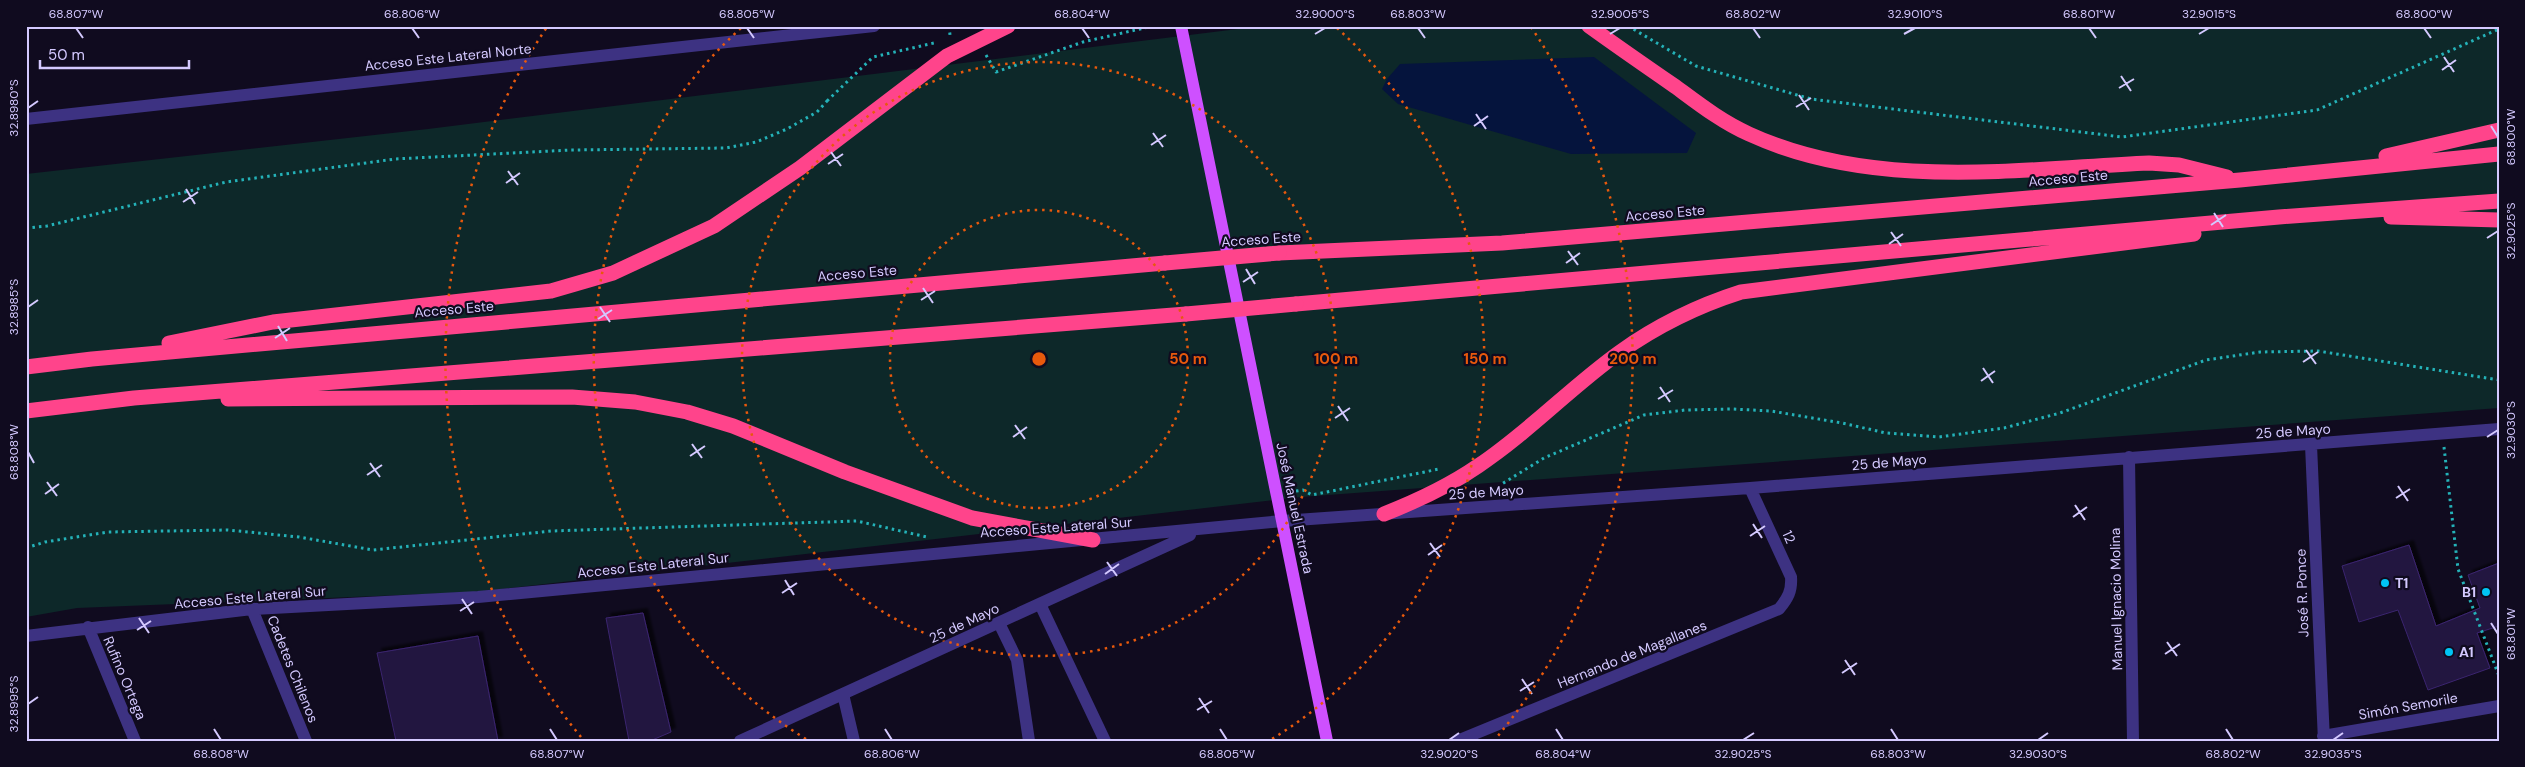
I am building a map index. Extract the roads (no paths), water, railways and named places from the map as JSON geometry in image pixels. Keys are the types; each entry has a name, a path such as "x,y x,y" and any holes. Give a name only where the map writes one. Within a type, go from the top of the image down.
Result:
{"highway":[{"path":"92,359 273,322 552,292 613,273 664,251 738,211 800,168 947,56 1008,26"},
{"path":"1589,26 1720,118 1776,144 1825,159 1890,170 1932,173 2149,163 2179,165 2240,180"},
{"path":"2331,169 2499,130"},
{"name":"Acceso Este","path":"26,367 92,359 1279,253 1502,243 2240,180 2331,169 2499,154"},
{"path":"28,411 134,398 1186,314 2325,214 2499,201"},
{"path":"2325,214 2499,220"},
{"path":"1384,514 1444,487 1478,466 1620,352 1668,321 1704,304 1741,292 2179,237 2279,218"},
{"path":"134,398 264,400 572,397 635,402 687,412 733,426 844,472 972,518 1093,540"}],"main road":[{"name":"José Manuel Estrada","path":"1181,26 1327,741"}],"street":[{"name":"Acceso Este Lateral Norte","path":"26,119 874,26"},
{"name":"25 de Mayo","path":"1282,521 1750,488 2129,457 2311,445 2499,428"},
{"name":"José R. Ponce","path":"2311,445 2323,738"},
{"name":"Manuel Ignacio Molina","path":"2129,457 2133,741"},
{"name":"12","path":"1750,488 1791,577 1792,589 1787,600"},
{"name":"Acceso Este Lateral Sur","path":"26,636 88,627 252,610 478,597 994,546 1093,540 1282,521"},
{"name":"25 de Mayo","path":"740,741 1199,530"},
{"name":"Hernando de Magallanes","path":"1457,741 1763,617 1779,609 1787,600"},
{"path":"1040,604 1105,741"},
{"name":"Cadetes Chilenos","path":"252,610 306,741"},
{"path":"999,623 1017,660 1029,741"},
{"name":"Rufino Ortega","path":"88,627 135,741"},
{"path":"843,694 854,741"},
{"name":"Simón Semorile","path":"2323,738 2499,706"}],"water":[{"path":"1594,57 1696,133 1687,153 1571,154 1398,104 1382,89 1387,79 1400,64"}],"place":[{"name":"T1","path":"2385,583"},
{"name":"B1","path":"2486,592"},
{"name":"A1","path":"2449,652"}]}
